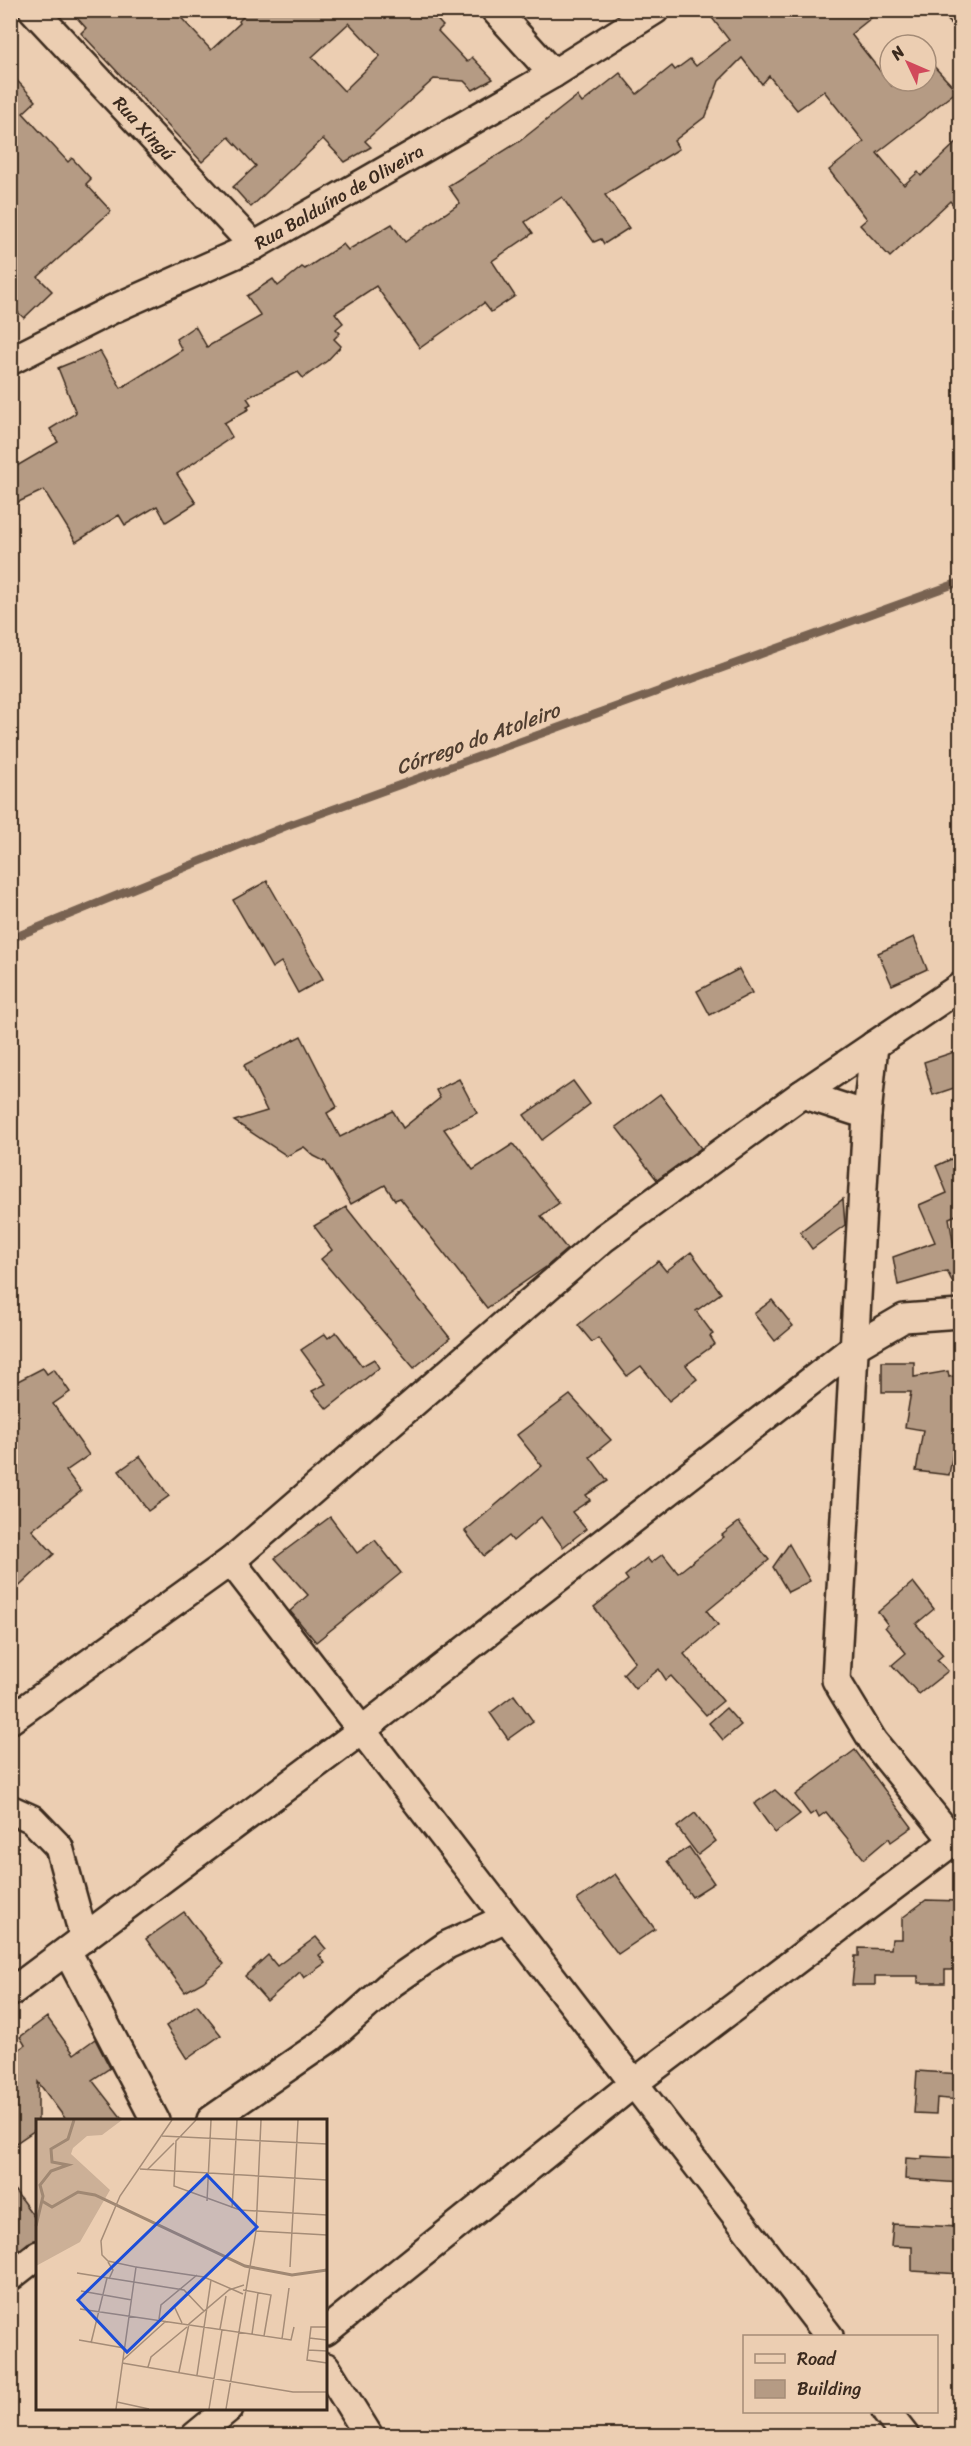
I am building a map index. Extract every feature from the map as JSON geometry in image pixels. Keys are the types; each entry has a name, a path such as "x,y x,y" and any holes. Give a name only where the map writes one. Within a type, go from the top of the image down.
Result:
{"street":[{"name":"Rua Xingú","path":"33,10 254,246"},
{"path":"495,10 553,74"},
{"name":"Rua Balduíno de Oliveira","path":"10,361 113,309 254,246 553,74 655,10"},
{"path":"10,1720 231,1560 604,1238 802,1094 960,987"},
{"path":"327,2330 634,2084 957,1838 873,1741 836,1680 867,1114 874,1045"},
{"path":"802,1094 867,1114"},
{"path":"10,1993 362,1730 856,1346 904,1318 960,1314"},
{"path":"231,1560 827,2335"},
{"path":"10,1809 32,1819 59,1847 75,1945 154,2119"},
{"path":"214,2119 330,2038 392,1983 419,1964 447,1945 506,1918"},
{"path":"10,2277 36,2257"},
{"path":"327,2369 369,2436"},
{"path":"195,2436 228,2410"},
{"path":"887,2413 904,2435"}],"building":[{"path":"70,10 174,10 211,50 240,23 239,21 249,10 428,10 443,26 438,31 467,62 472,57 493,79 473,90 464,81 434,79 365,141 371,147 345,162 323,139 251,207 233,187 256,166 229,137 202,162 81,33 86,28","holes":["349,23 380,56 344,91 312,57"]},
{"path":"706,10 881,10 851,34 878,68 878,93 938,93 938,71 957,91 877,153 904,185 918,172 921,176 960,139 960,213 950,201 890,257 860,225 867,219 829,170 864,142 824,91 797,110 769,76 762,84 742,58 719,81 706,116 674,141 679,149 605,195 629,228 604,244 601,239 594,242 562,197 525,222 533,233 492,261 515,296 491,312 484,303 420,348 376,286 335,313 343,323 336,329 340,333 334,339 341,346 327,361 303,378 298,372 247,398 251,404 247,406 249,409 224,423 232,437 177,474 196,503 166,522 157,506 125,525 119,515 76,542 44,490 10,506 10,470 58,442 50,429 76,413 58,368 100,351 121,388 182,350 176,339 195,326 207,347 261,316 247,296 273,279 278,286 302,267 305,269 343,244 348,250 392,224 405,242 460,203 448,186 520,141 577,96 582,103 620,73 637,94 672,66 675,70 690,59 696,66 729,40"},
{"path":"10,73 36,101 23,113 68,162 72,158 91,179 86,184 111,211 38,277 52,291 24,318 10,305"},
{"path":"267,881 323,979 298,993 281,962 272,968 233,900"},
{"path":"914,937 927,969 892,985 878,953"},
{"path":"739,969 752,993 710,1015 697,991"},
{"path":"301,1036 337,1107 327,1113 340,1137 393,1111 403,1128 440,1098 436,1090 459,1079 477,1113 444,1129 473,1170 513,1144 559,1203 541,1216 567,1249 546,1267 487,1308 400,1198 395,1200 385,1185 351,1204 326,1162 314,1156 304,1147 287,1156 234,1121 267,1111 244,1065"},
{"path":"960,1050 960,1086 933,1095 924,1062"},
{"path":"573,1081 590,1104 542,1140 524,1115"},
{"path":"660,1094 701,1148 657,1180 616,1127"},
{"path":"960,1155 960,1224 956,1215 949,1218 960,1281 953,1283 947,1271 898,1285 893,1257 935,1242 919,1205 947,1193 936,1166"},
{"path":"843,1199 845,1225 812,1249 800,1232"},
{"path":"346,1207 450,1338 414,1368 321,1259 332,1250 314,1226"},
{"path":"691,1252 721,1293 696,1311 713,1334 710,1336 715,1344 686,1365 697,1379 669,1401 641,1366 627,1376 598,1338 592,1342 578,1325 658,1261 666,1271"},
{"path":"772,1300 793,1326 775,1341 754,1314"},
{"path":"336,1332 362,1366 374,1359 379,1368 327,1409 312,1391 326,1384 301,1350 325,1334 328,1338"},
{"path":"882,1362 914,1362 914,1377 948,1371 949,1377 954,1376 957,1394 960,1395 960,1413 949,1475 916,1471 923,1430 905,1427 911,1392 882,1392"},
{"path":"43,1368 47,1374 54,1369 70,1392 53,1404 89,1455 66,1471 81,1491 32,1530 54,1554 10,1595 10,1385"},
{"path":"570,1395 611,1440 590,1457 608,1481 586,1495 590,1500 572,1512 586,1529 563,1547 541,1517 513,1541 509,1536 484,1556 465,1531 542,1466 517,1435"},
{"path":"140,1456 169,1496 148,1511 119,1471"},
{"path":"330,1517 357,1553 375,1540 401,1573 316,1642 290,1611 308,1595 275,1558"},
{"path":"739,1522 769,1560 707,1611 718,1625 684,1654 723,1701 706,1715 671,1676 666,1680 659,1669 635,1689 623,1674 635,1662 594,1607 628,1580 625,1576 647,1558 651,1563 663,1554 678,1573 724,1537 722,1535"},
{"path":"789,1544 810,1581 788,1592 773,1567"},
{"path":"913,1582 934,1609 916,1624 943,1655 937,1660 948,1671 919,1694 892,1665 906,1653 885,1627 888,1625 878,1612"},
{"path":"514,1695 533,1721 508,1739 490,1713"},
{"path":"726,1708 741,1725 723,1740 709,1723"},
{"path":"855,1750 912,1827 891,1842 889,1838 864,1859 826,1812 819,1817 816,1811 810,1815 795,1795"},
{"path":"775,1790 800,1814 775,1833 754,1804"},
{"path":"695,1813 716,1841 698,1855 677,1827"},
{"path":"689,1847 714,1883 692,1897 667,1861"},
{"path":"615,1874 655,1929 618,1954 577,1900"},
{"path":"926,1900 960,1901 960,1970 945,1970 945,1983 918,1983 918,1976 875,1976 875,1985 852,1985 855,1956 859,1956 859,1948 891,1949 892,1939 902,1939 902,1918"},
{"path":"184,1912 224,1964 203,1982 185,1992 146,1939"},
{"path":"316,1937 326,1949 319,1955 325,1963 304,1978 300,1972 267,2001 245,1976 268,1955 277,1966"},
{"path":"197,2005 221,2035 187,2059 166,2026"},
{"path":"47,2017 74,2054 95,2039 110,2068 92,2080 122,2119 66,2119 38,2082 36,2129 10,2147 10,2056 25,2045 20,2037"},
{"path":"917,2071 960,2074 960,2100 937,2098 936,2114 914,2113"},
{"path":"922,2156 960,2158 960,2183 905,2179 906,2158 922,2159"},
{"path":"10,2184 36,2219 36,2240 10,2257"},
{"path":"893,2224 960,2227 960,2274 912,2271 912,2247 891,2246"}],"waterway":[{"name":"Córrego do Atoleiro","path":"10,939 289,825 960,582"}]}
